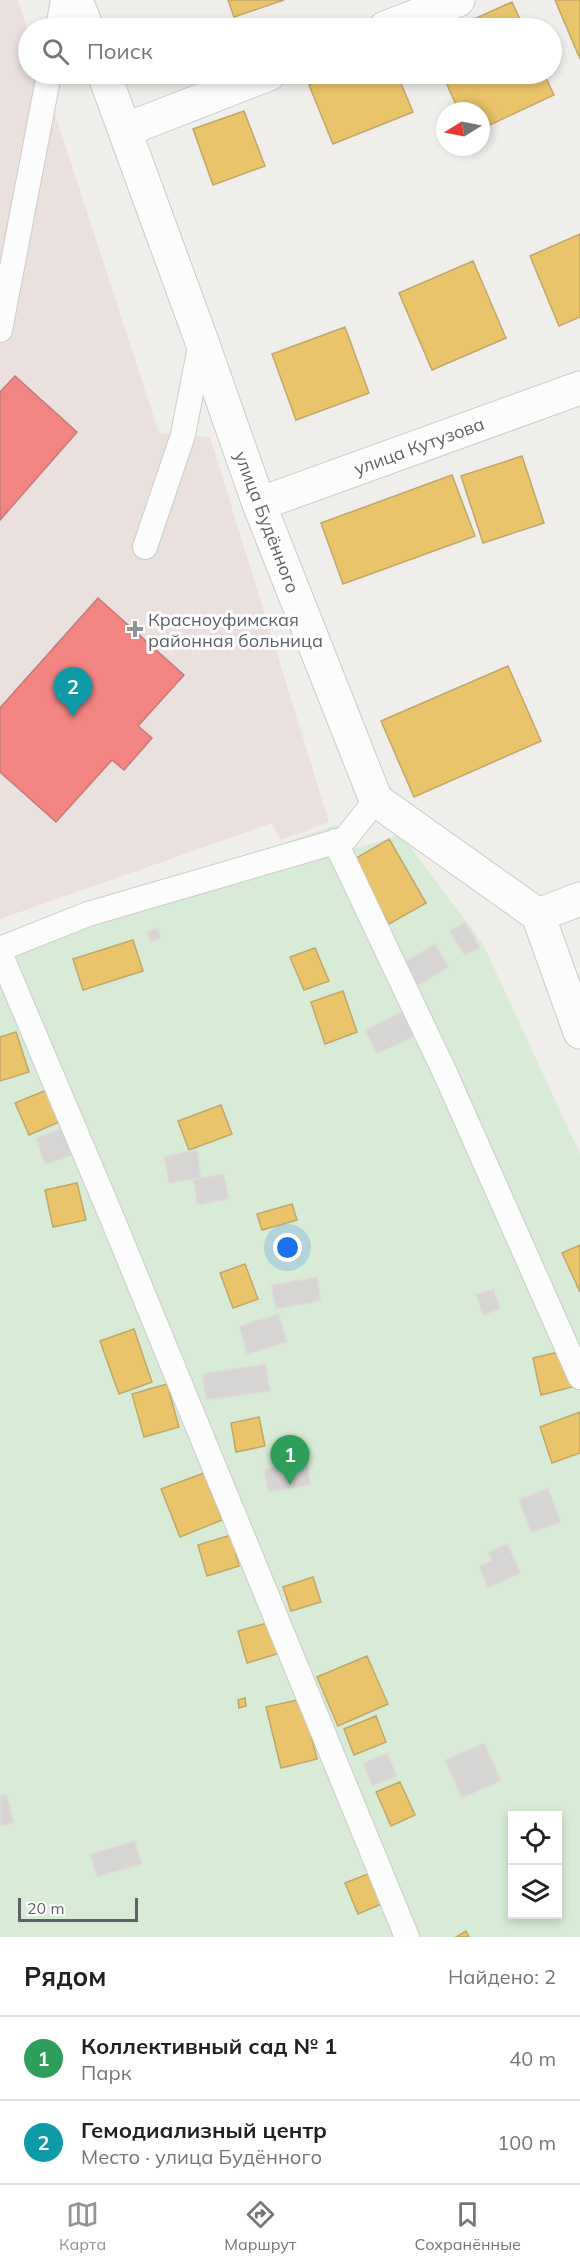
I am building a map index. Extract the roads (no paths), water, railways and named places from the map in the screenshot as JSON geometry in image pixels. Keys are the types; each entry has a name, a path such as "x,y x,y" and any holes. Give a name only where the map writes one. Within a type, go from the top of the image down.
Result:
{"street":[{"path":"76,0 83,18"},
{"path":"411,18 458,0"},
{"name":"улица Будённого","path":"108,84 259,504 376,800"},
{"path":"125,130 243,84"},
{"name":"улица Кутузова","path":"259,504 580,388"},
{"path":"376,800 538,915 580,1032"},
{"path":"538,915 580,899"}],"lane":[{"path":"60,18 63,0"},
{"path":"0,330 47,84"},
{"path":"145,547 183,435 201,339"},
{"path":"376,800 345,838 88,914 0,951 111,1213 406,1937"},
{"path":"335,842 446,1075 580,1377"}],"place":[{"name":"Красноуфимская районная больница","path":"135,629"},
{"name":"Гемодиализный центр","path":"73,717"},
{"name":"Коллективный сад № 1","path":"290,1485"}]}
